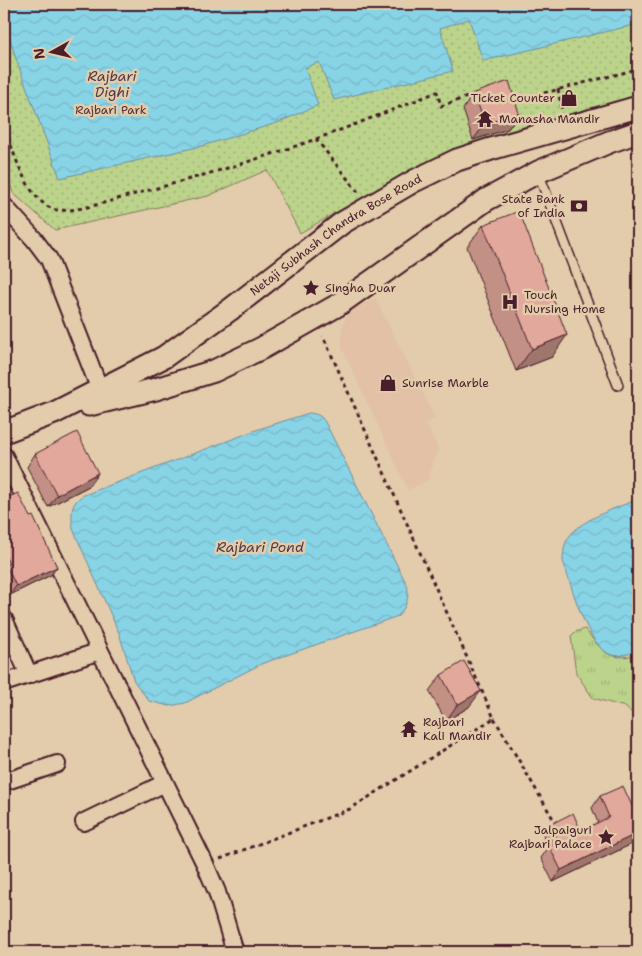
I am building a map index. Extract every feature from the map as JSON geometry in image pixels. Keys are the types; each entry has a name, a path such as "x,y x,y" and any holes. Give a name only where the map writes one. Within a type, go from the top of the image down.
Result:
{"street":[{"name":"Netaji Subhash Chandra Bose Road","path":"4,432 54,413 164,357 231,309 342,223 407,185 457,160 565,123 638,107"},
{"name":"Netaji Subhash Chandra Bose Road","path":"54,413 156,389 214,371 262,348 338,305 486,200 538,172 638,132"},
{"path":"4,206 34,239 49,259 100,390"},
{"path":"4,456 205,864 217,892 236,952"},
{"path":"4,619 29,674"},
{"path":"4,683 100,651"},
{"path":"4,782 57,764"},
{"path":"84,822 166,783"}],"lane":[{"path":"538,172 618,385"}],"path":[{"path":"505,102 638,69"},
{"path":"558,89 565,123"},
{"path":"4,122 24,178 36,197 54,209 68,210 94,205 202,176 316,139 437,92 441,106 483,92"},
{"path":"316,139 363,197"},
{"path":"316,319 494,718 555,822"},
{"path":"205,864 350,809 494,718"}],"shaded area":[{"name":"Sunrise Marble","path":"375,298 435,418 425,423 438,448 428,480 408,490 342,348 342,328 348,312"}],"green space":[{"name":"Rajbari Park","path":"4,4 638,4 638,99 454,153 363,197 300,233 267,170 208,196 55,230 13,193 4,166"},
{"path":"585,629 601,649 613,656 620,657 638,654 638,718 625,707 593,698 576,673 571,636 575,632"}],"water":[{"name":"Rajbari Dighi","path":"4,4 638,4 638,24 483,61 469,19 440,28 453,71 334,100 319,62 305,68 318,105 277,123 202,146 60,178 15,56 4,17"},
{"name":"Rajbari Pond","path":"309,413 318,415 325,422 407,585 407,602 398,616 261,664 185,703 169,706 149,701 134,681 119,633 73,529 72,509 76,501 84,495 259,429"},
{"path":"638,499 638,650 626,655 612,655 603,650 595,641 581,614 563,561 564,552 566,542 579,527 598,516"}],"building":[{"path":"509,81 519,113 485,124 474,93"},
{"path":"519,211 567,335 532,349 483,225"},
{"path":"77,432 98,473 57,495 35,454"},
{"path":"18,493 30,517 33,516 57,567 16,586 6,565 9,564 4,553 4,499"},
{"path":"464,661 481,691 457,705 441,675"},
{"path":"623,786 632,806 638,803 638,833 561,870 549,846 559,842 551,824 573,813 581,831 609,817 600,796"}],"place":[{"name":"Ticket Counter","path":"569,98"},
{"name":"Manasha Mandir","path":"485,119"},
{"name":"State Bank of India","path":"579,206"},
{"name":"Singha Duar","path":"311,288"},
{"name":"Touch Nursing Home","path":"510,302"},
{"name":"Sunrise Marble","path":"388,383"},
{"name":"Rajbari Kali Mandir","path":"409,729"},
{"name":"Jalpaiguri Rajbari Palace","path":"606,837"}]}
